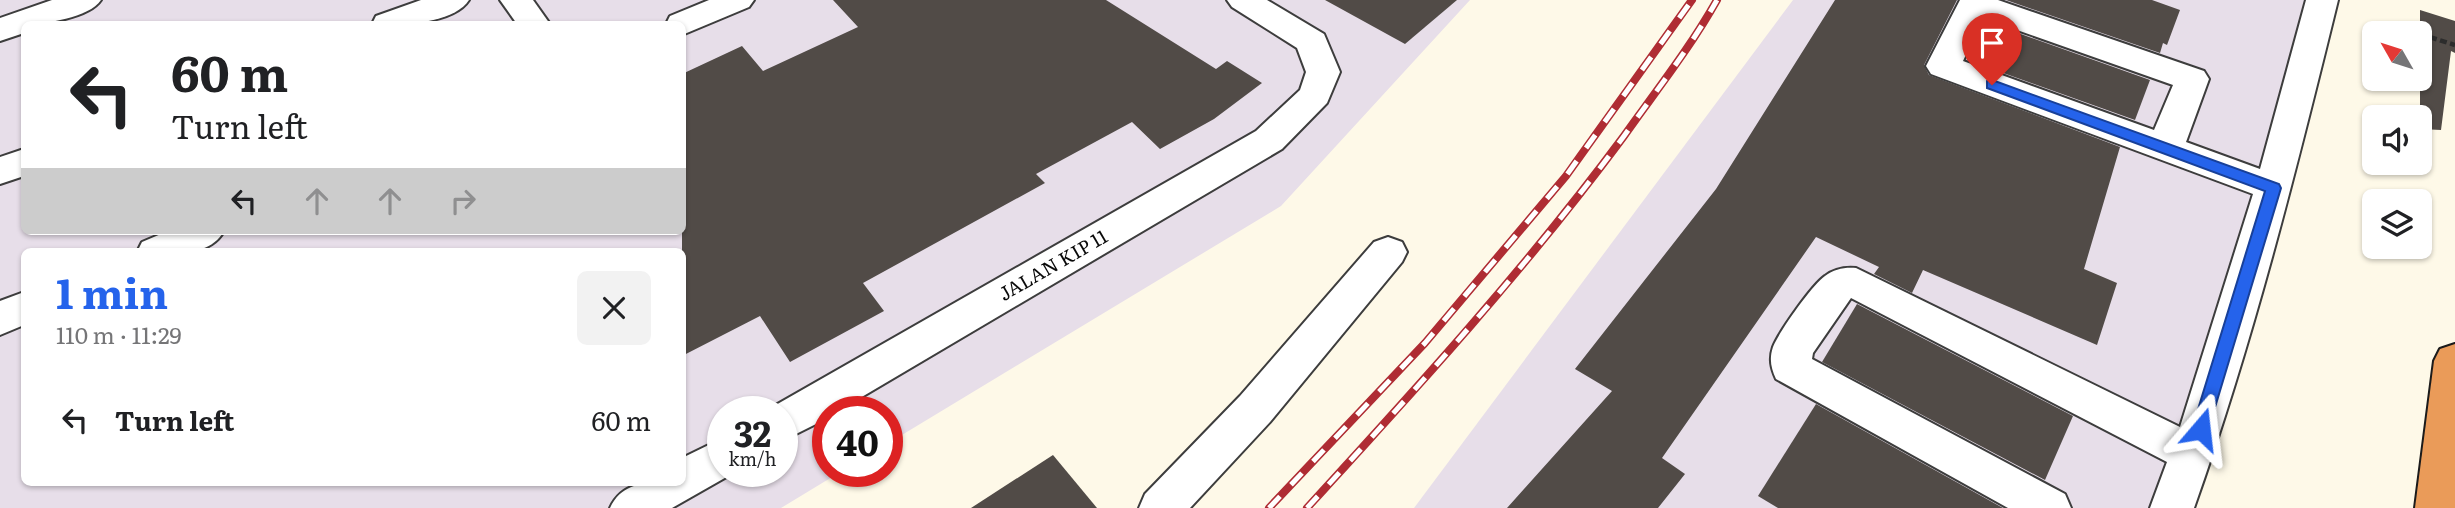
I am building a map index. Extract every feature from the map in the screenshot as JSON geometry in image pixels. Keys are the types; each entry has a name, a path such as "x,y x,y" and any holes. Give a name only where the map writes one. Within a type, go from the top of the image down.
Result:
{"highway":[{"path":"2437,508 2455,361"}],"street":[{"path":"396,21 453,0"},
{"path":"516,0 532,21"},
{"path":"686,22 738,0"},
{"name":"JALAN KIP 11","path":"798,414 1269,140 1315,95 1323,72 1312,42 1242,0"},
{"path":"2172,508 2193,454 2274,188 2322,0"},
{"path":"2165,149 2192,79 1973,3 1943,66 2165,149 2274,188"},
{"path":"27,21 64,9"},
{"path":"0,30 21,23"},
{"path":"0,172 21,163"},
{"path":"165,248 196,235"},
{"path":"1161,508 1255,409 1388,252"},
{"path":"2049,508 1791,367 1793,349 1836,288 1846,282 1856,283 2193,454"},
{"path":"0,319 21,310"},
{"path":"686,478 707,466"},
{"path":"632,508 671,486"}],"path":[{"path":"2432,38 2455,46"}],"shaded area":[{"path":"0,0 1470,0 1281,206 903,434 903,396 812,396 812,487 816,487 781,508 0,508"},
{"path":"1793,0 2339,0 2196,508 1414,508"}],"building":[{"path":"833,0 1106,0 1216,69 1227,61 1262,83 1214,119 1160,149 1132,122 1036,174 1045,183 863,283 884,311 790,362 760,316 686,354 686,248 682,248 682,235 686,235 686,72 742,46 763,71 858,27"},
{"path":"1325,0 1457,0 1405,44"},
{"path":"1835,0 1957,0 1924,65 1929,75 2120,147 2084,269 2117,283 2097,345 1923,270 1912,293 1874,274 1879,267 1816,237 1662,458 1685,474 1658,508 1507,508 1612,391 1575,369 1716,189"},
{"path":"2006,0 2152,0 2180,10 2167,45 2163,43 2160,53"},
{"path":"2420,10 2455,21 2455,53 2451,51 2441,130 2432,130 2432,105 2420,105 2420,91 2432,91 2432,21 2420,21"},
{"path":"1984,21 2150,80 2135,120 1967,60"},
{"path":"1857,304 2073,416 2045,480 1822,362"},
{"path":"1816,404 2003,508 1778,508 1758,496"},
{"path":"1053,455 1097,508 971,508"}],"railway":[{"path":"1269,508 1425,343 1566,176 1692,0"},
{"path":"1307,508 1430,372 1549,233 1624,136 1696,35 1717,0"}],"route":[{"path":"1992,85 2274,188 2201,429"}]}
